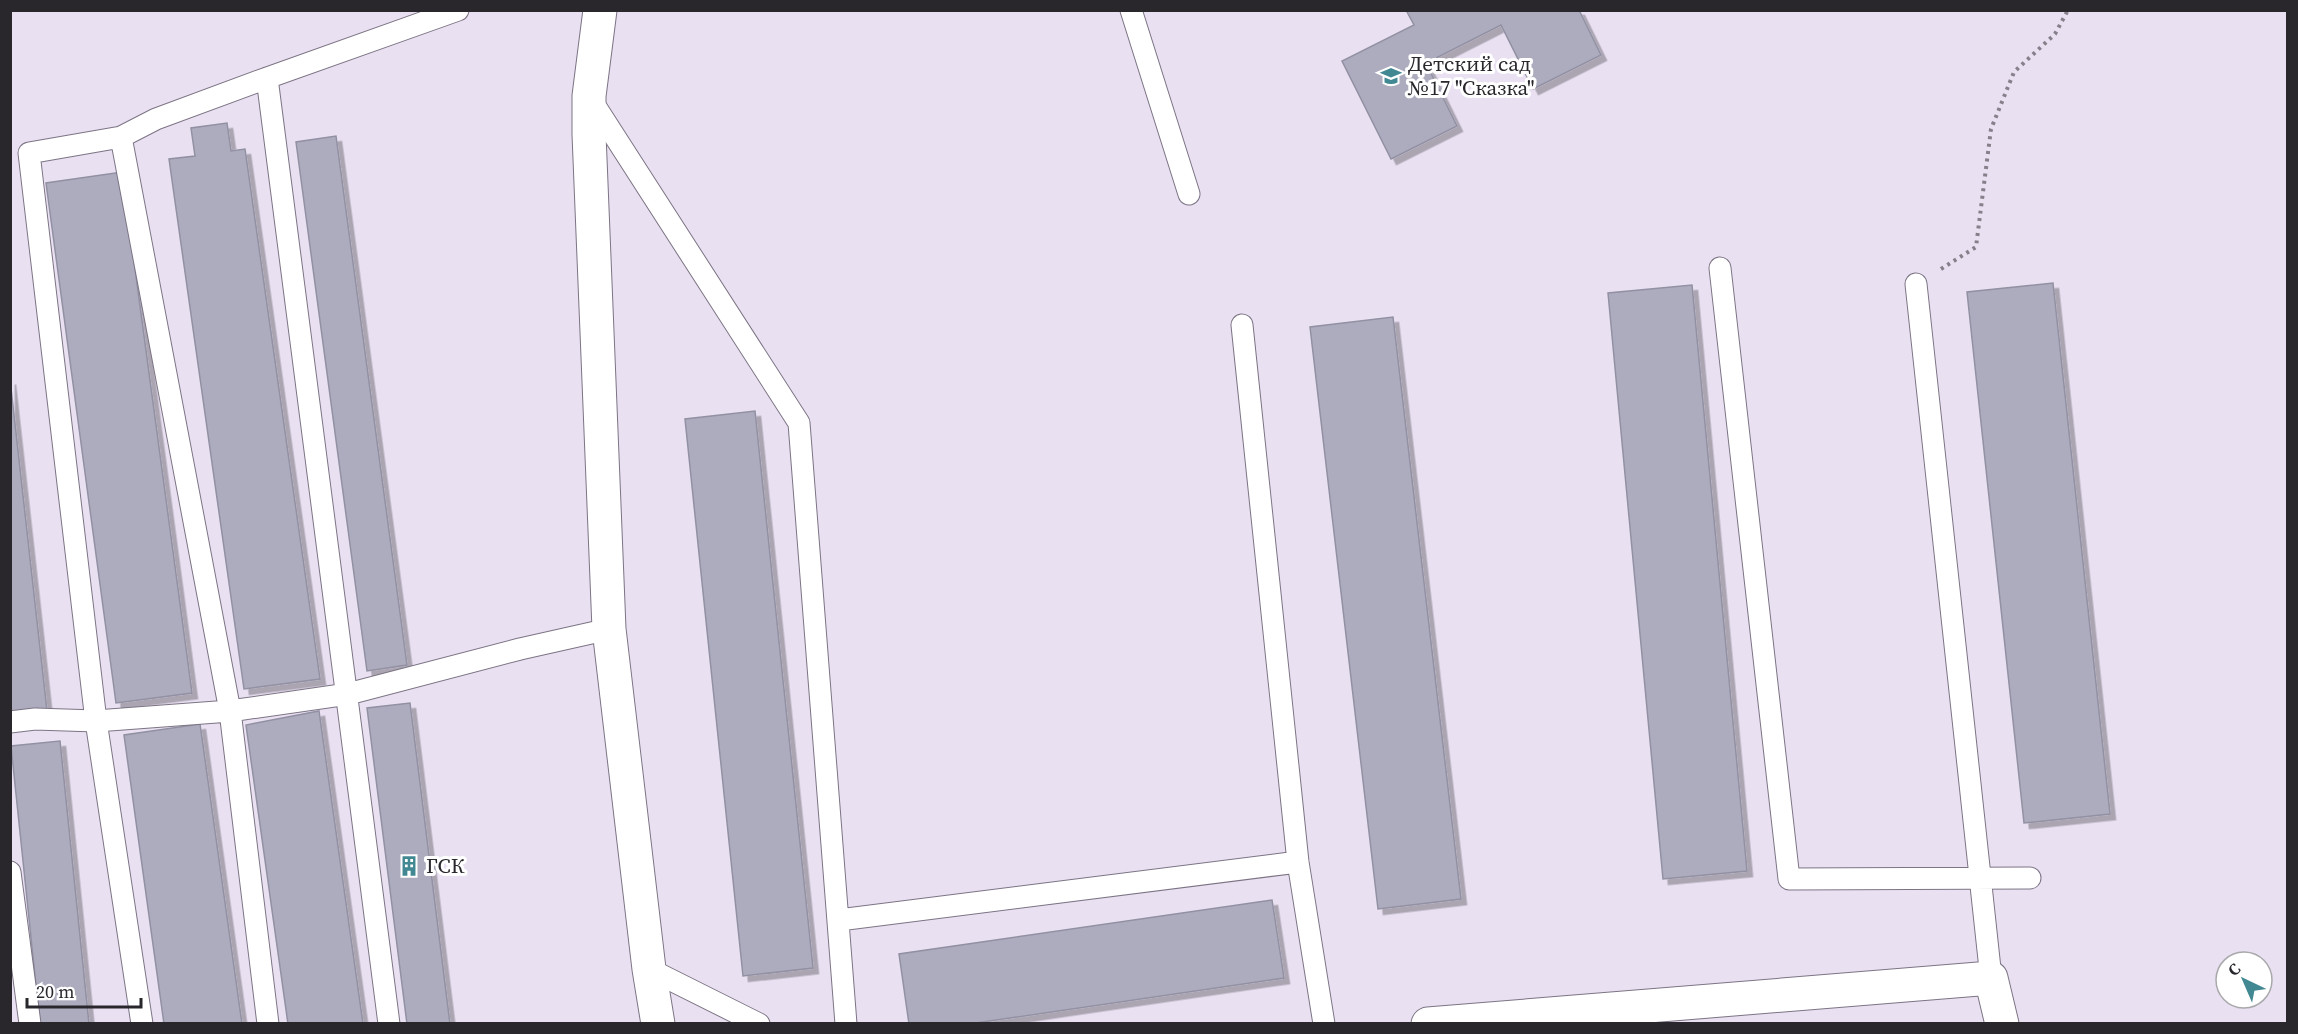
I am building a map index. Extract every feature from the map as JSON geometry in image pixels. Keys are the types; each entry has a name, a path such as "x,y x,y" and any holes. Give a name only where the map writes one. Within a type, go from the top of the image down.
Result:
{"street":[{"path":"600,10 589,96 609,629 649,969 658,1023"},
{"path":"1428,1023 1991,978 2002,1023"}],"lane":[{"path":"142,1023 96,721 29,153 121,137 156,120 267,78 458,10"},
{"path":"1131,10 1189,194"},
{"path":"267,78 389,1023"},
{"path":"589,96 799,423 846,1023"},
{"path":"121,137 230,711 268,1023"},
{"path":"1720,268 1789,879 2030,878"},
{"path":"1916,284 1991,978"},
{"path":"1242,325 1298,862 1324,1023"},
{"path":"10,722 35,719 96,721 230,711 348,693 609,629"},
{"path":"839,920 1298,862"},
{"path":"10,872 30,1023"},
{"path":"649,969 759,1023"}],"path":[{"path":"1916,284 1976,247 1990,129 2014,72 2055,34 2068,10"}],"building":[{"name":"Детский сад №17 \"Сказка\"","path":"1406,10 1579,10 1601,55 1533,89 1501,25 1426,63 1457,126 1391,159 1342,61 1414,25"},
{"path":"227,123 231,151 245,149 320,679 244,689 169,159 195,156 191,128"},
{"path":"336,136 407,665 367,671 296,142"},
{"path":"122,172 192,693 116,703 46,183"},
{"path":"2053,283 2110,814 2024,823 1967,292"},
{"path":"1692,285 1747,871 1663,879 1608,293"},
{"path":"1393,317 1461,899 1378,909 1310,327"},
{"path":"10,379 47,711 10,715"},
{"path":"755,411 813,968 743,976 685,419"},
{"name":"ГСК","path":"410,703 450,1024 407,1024 367,708"},
{"path":"319,711 363,1024 288,1024 246,725"},
{"path":"200,724 242,1024 164,1024 124,735"},
{"path":"60,741 89,1024 40,1024 11,746"},
{"path":"1272,900 1284,978 969,1024 909,1024 899,954"}],"place":[{"name":"Детский сад №17 \"Сказка\"","path":"1391,76"},
{"name":"ГСК","path":"409,866"}]}
